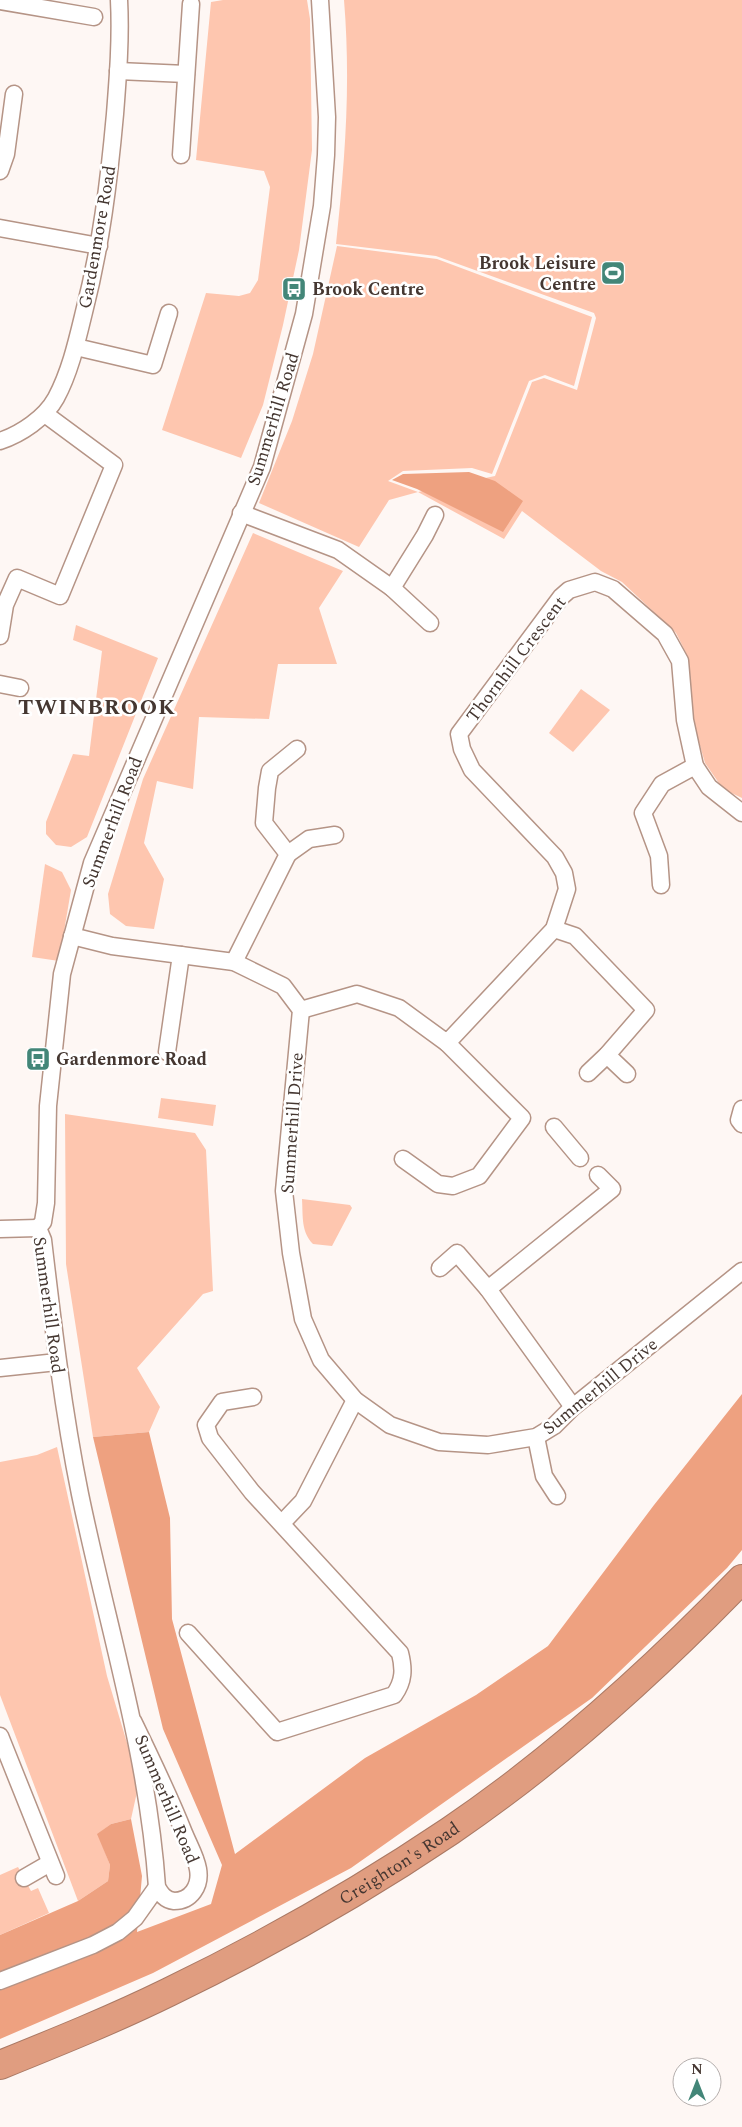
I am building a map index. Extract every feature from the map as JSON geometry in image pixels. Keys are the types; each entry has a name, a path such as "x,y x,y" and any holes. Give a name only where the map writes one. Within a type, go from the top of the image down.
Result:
{"highway":[{"name":"Creighton's Road","path":"0,2065 168,1992 252,1950 381,1875 435,1840 523,1777 623,1694 693,1629 742,1579"}],"street":[{"name":"Gardenmore Road","path":"0,441 13,437 45,414 56,398 76,347 99,246 106,203 118,71 119,0"},
{"name":"Summerhill Road","path":"133,1721 164,1784 198,1869 196,1888 189,1897 180,1901 170,1900 161,1896 156,1887 145,1791 133,1721 80,1494 57,1362 43,1240 38,1228 43,1222 46,1203 48,1106 62,974 92,863 262,467 302,323 322,206 327,117 320,0"},
{"path":"0,1 61,6 94,17"},
{"path":"181,155 191,4"},
{"path":"118,71 186,74"},
{"path":"0,171 6,154 14,94"},
{"path":"0,228 99,246"},
{"path":"76,347 153,365 169,313"},
{"path":"0,636 5,605 17,578 60,596 114,465 45,414"},
{"path":"241,513 338,550 392,588 430,623"},
{"path":"392,588 425,535 435,515"},
{"name":"Thornhill Crescent","path":"447,1042 554,929 567,889 564,873 555,857 472,770 462,749 459,734 561,597 569,590 595,582 613,589 664,634 680,661 685,720 695,766 709,787 742,813"},
{"path":"0,684 20,688"},
{"path":"288,854 264,823 267,788 270,771 297,749"},
{"path":"661,886 660,856 643,813 662,784 695,766"},
{"path":"234,962 288,854 309,839 335,835"},
{"path":"554,929 576,936 646,1010 637,1023 608,1055 588,1073"},
{"path":"72,936 112,946 234,962 283,986 301,1010 356,994 399,1008 447,1042 522,1118 479,1176 453,1186 438,1184 403,1159"},
{"path":"167,1052 181,955"},
{"name":"Summerhill Drive","path":"301,1010 284,1191 291,1252 304,1319 321,1360 355,1400 390,1424 439,1442 488,1445 536,1437 554,1426 573,1408 742,1271"},
{"path":"608,1055 627,1074"},
{"path":"742,1109 739,1120 742,1124"},
{"path":"554,1128 580,1158"},
{"path":"488,1289 612,1189 598,1175"},
{"path":"0,1229 38,1228"},
{"path":"440,1268 457,1253 488,1289 573,1408"},
{"path":"0,1368 57,1362"},
{"path":"188,1633 277,1732 394,1695 402,1685 404,1667 400,1653 252,1492 210,1438 206,1425 222,1402 253,1397"},
{"path":"282,1523 303,1501 355,1400"},
{"path":"536,1437 544,1476 557,1496"},
{"path":"0,1736 53,1870 24,1878"},
{"path":"0,1981 93,1945 118,1932 135,1918 156,1887"}],"shaded area":[{"path":"223,0 307,0 310,19 312,150 299,250 263,405 241,458 162,430 206,293 239,296 250,293 258,280 270,187 264,171 196,160 211,2"},
{"name":"Brook Leisure Centre","path":"344,0 742,0 742,798 723,789 705,763 695,728 686,653 676,633 622,582 601,571 522,511 504,539 418,492 495,476 532,382 544,378 577,390 596,318 594,313 436,256 336,244 342,182 347,92"},
{"path":"337,246 437,259 592,317 574,386 545,375 529,381 492,474 472,468 403,471 388,481 418,492 389,500 359,547 259,503 292,421 313,354"},
{"path":"469,472 495,481 523,501 503,532 417,489 392,480 403,474"},
{"path":"253,533 343,571 319,608 337,664 278,664 269,719 199,717 193,789 157,781 144,843 164,879 154,929 126,926 110,914 108,894 143,779"},
{"path":"76,625 158,658 87,837 71,847 56,845 46,834 46,822 73,754 89,756 102,651 73,640"},
{"path":"581,689 610,710 573,752 549,733"},
{"path":"45,864 62,872 71,890 59,961 32,957"},
{"path":"161,1098 216,1105 213,1126 158,1118"},
{"path":"65,1114 195,1133 206,1150 213,1291 203,1294 137,1368 160,1407 149,1432 93,1437 66,1264"},
{"path":"302,1199 350,1205 352,1208 332,1246 313,1244 309,1239 303,1223"},
{"path":"742,1394 742,1550 727,1568 592,1698 351,1868 153,1973 0,2039 0,1935 78,1901 108,1881 110,1865 97,1834 111,1824 131,1819 142,1876 137,1932 211,1904 222,1865 163,1729 93,1437 149,1432 170,1518 172,1619 235,1854 365,1758 476,1695 548,1646 654,1505"},
{"path":"57,1447 107,1676 139,1783 131,1819 111,1824 98,1834 110,1865 108,1881 78,1901 0,1695 0,1462 37,1455"},
{"path":"18,1867 31,1891 38,1888 49,1913 0,1935 0,1875"}],"place":[{"name":"Brook Leisure Centre","path":"613,273"},
{"name":"Brook Centre","path":"294,289"},
{"name":"Gardenmore Road","path":"38,1059"}],"district":[{"name":"TWINBROOK","path":"97,706"}]}
